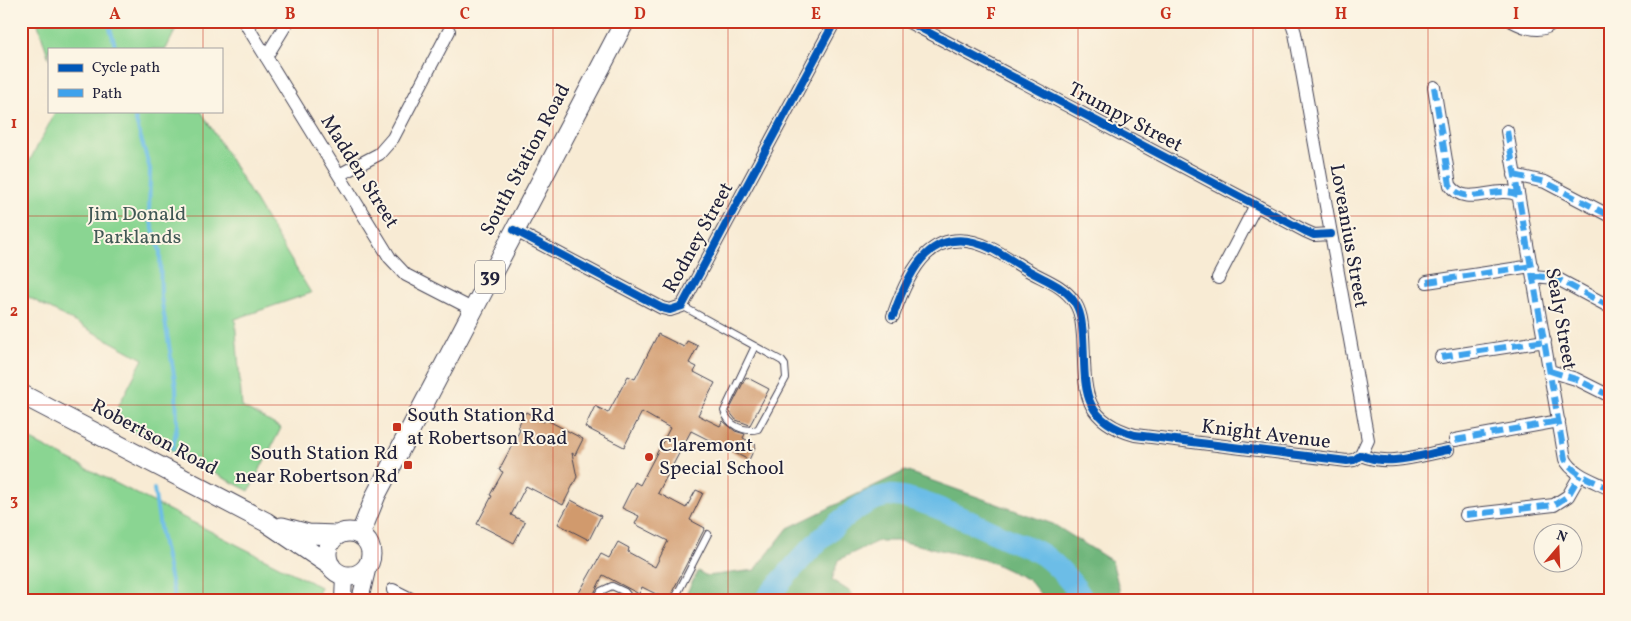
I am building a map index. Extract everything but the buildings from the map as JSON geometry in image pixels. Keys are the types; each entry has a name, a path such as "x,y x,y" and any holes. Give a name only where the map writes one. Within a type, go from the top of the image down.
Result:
{"main road":[{"name":"South Station Road","path":"360,535 376,496 625,21"},
{"name":"Robertson Road","path":"21,394 266,522 337,570"},
{"name":"Robertson Road","path":"266,522 308,534 337,535"},
{"path":"343,600 337,570 327,553 328,546 337,535 344,532 360,535 370,547 370,562 360,600"},
{"path":"337,570 359,573 370,562"}],"street":[{"name":"Madden Street","path":"244,21 390,258 406,274 474,310"},
{"path":"266,57 288,21"},
{"name":"Rodney Street","path":"514,230 662,308 670,310 682,306 835,21"},
{"name":"Trumpy Street","path":"907,21 1314,235 1331,234"},
{"name":"Loveanius Street","path":"1291,21 1295,33 1368,440 1361,455"},
{"path":"1512,21 1528,30 1550,26 1554,21"},
{"path":"339,175 379,154 393,138 449,32"},
{"path":"1434,86 1448,176 1455,193 1466,197 1501,191 1518,195"},
{"name":"Sealy Street","path":"1507,131 1565,459 1572,469 1610,489"},
{"path":"1514,175 1545,182 1610,216"},
{"path":"1218,278 1256,205"},
{"name":"Knight Avenue","path":"893,316 903,288 916,264 927,251 955,240 972,242 989,247 1063,289 1074,301 1080,311 1082,324 1086,389 1089,403 1106,423 1118,430 1135,435 1347,461 1354,460 1361,455 1381,461 1393,460 1559,421"},
{"path":"1427,282 1532,271 1556,278 1610,307"},
{"path":"1441,357 1545,341"},
{"path":"1550,371 1576,379 1610,396"},
{"path":"1466,515 1554,505 1568,496 1580,474"},
{"path":"393,590 412,600"}],"lane":[{"path":"682,306 755,346 782,361 787,370 786,378 758,429 751,431 744,430 729,421 724,411 755,346"},
{"path":"674,600 708,534"},
{"path":"596,600 601,591 612,586 626,592 631,600"}],"green space":[{"path":"37,21 180,21 166,48 48,48 48,56"},
{"name":"Jim Donald Parklands","path":"55,112 202,112 311,293 235,319 242,407 281,428 249,491 111,420 143,359 21,293 21,177"},
{"path":"21,435 320,587 317,600 21,600"},
{"path":"905,471 1053,524 1112,561 1122,600 1045,600 1029,580 989,561 900,541 878,541 838,560 832,580 852,593 854,600 683,600 698,571 707,576 755,570 788,528"}],"waterway":[{"path":"108,21 116,48"},
{"path":"133,112 150,169 149,216 160,251 161,297 176,387 177,425 173,448"},
{"path":"154,489 175,600"},
{"path":"765,600 805,555 838,523 854,510 871,501 887,496 915,500 932,506 1036,551 1060,570 1076,588 1083,600"}],"marked path":[{"path":"1292,23 1301,21"},
{"path":"1434,87 1450,185 1457,192 1464,195 1472,196 1500,192 1518,195"},
{"path":"1507,131 1565,459 1573,469 1610,489"},
{"path":"1514,175 1545,182 1610,216"},
{"path":"1427,282 1532,266"},
{"path":"1533,276 1556,278 1610,307"},
{"path":"1441,357 1545,341"},
{"path":"1550,371 1576,379 1610,396"},
{"path":"1455,440 1559,421"},
{"path":"1466,515 1554,505 1568,496 1580,475"}],"cycle path":[{"path":"514,230 662,308 670,310 682,306 835,21"},
{"path":"907,21 1305,231 1314,235 1331,234"},
{"path":"893,316 915,267 926,255 938,246 953,241 970,241 990,248 1057,286 1073,300 1078,308 1082,322 1084,370 1089,398 1094,410 1103,420 1117,428 1135,435 1347,461 1354,460 1361,455 1382,460 1393,460 1448,450"}],"place":[{"name":"South Station Rd at Robertson Road","path":"397,427"},
{"name":"Claremont Special School","path":"649,457"},
{"name":"South Station Rd near Robertson Rd","path":"408,465"}]}
